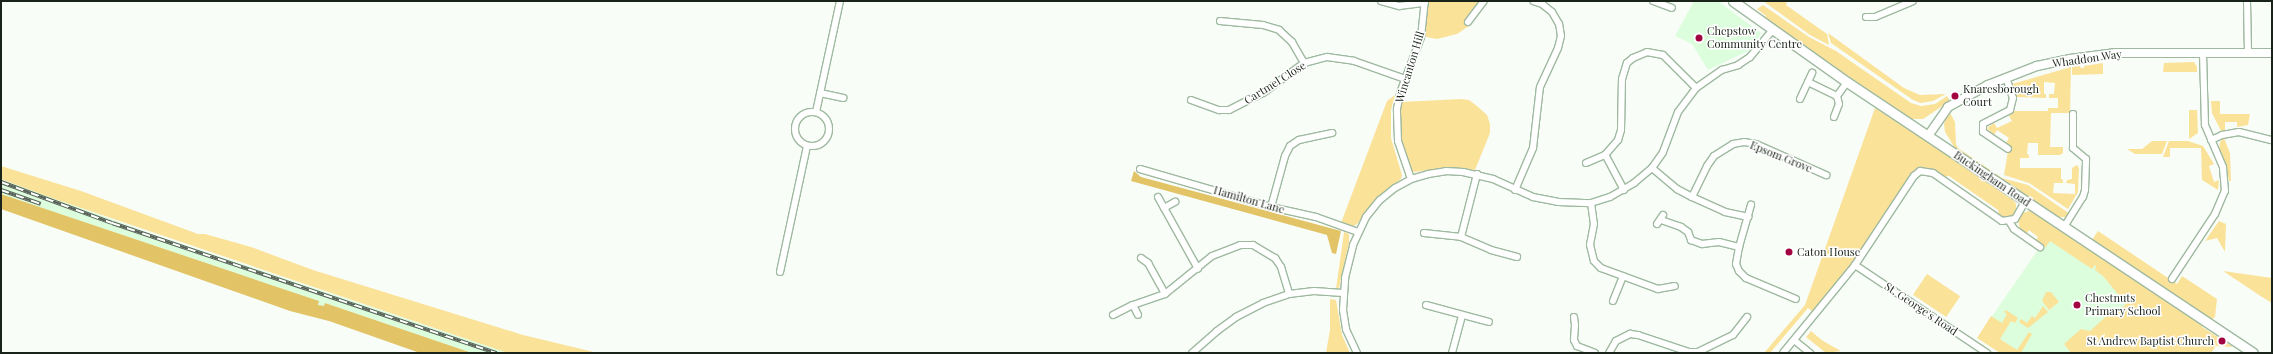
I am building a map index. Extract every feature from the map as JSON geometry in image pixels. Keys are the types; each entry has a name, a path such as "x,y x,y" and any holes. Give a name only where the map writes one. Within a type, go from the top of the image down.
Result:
{"main road":[{"name":"Buckingham Road","path":"1736,4 1772,31 1847,82 2253,353"}],"street":[{"path":"816,112 840,1"},
{"path":"1381,1 1399,6 1425,2"},
{"path":"1468,22 1484,1"},
{"path":"1515,190 1533,148 1540,87 1558,48 1561,36 1559,24 1552,12 1542,2 1533,1"},
{"path":"1652,1 1660,2 1672,8"},
{"path":"1866,17 1875,17 1912,1"},
{"path":"2247,1 2248,53"},
{"name":"Wincanton Hill","path":"1411,179 1398,141 1396,125 1398,104 1405,79 1421,36 1425,2"},
{"path":"1220,21 1263,25 1279,30 1292,42 1304,63"},
{"path":"1357,353 1346,329 1343,293 1358,232 1366,217 1380,200 1395,188 1411,179 1446,171 1478,174 1533,197 1558,202 1591,203 1624,190 1652,168 1663,152 1678,112 1696,88 1722,70 1738,65 1750,57 1772,31"},
{"path":"1586,162 1604,155 1618,140 1621,130 1622,79 1624,71 1633,58 1647,52 1664,55 1696,88"},
{"path":"2172,279 2215,214 2225,191 2223,167 2205,125 2203,53"},
{"name":"Whaddon Way","path":"1928,136 1948,107 1966,96 2006,77 2037,66 2098,55 2272,53"},
{"name":"Cartmel Close","path":"1191,100 1219,110 1229,110 1263,93 1304,63 1327,58 1354,61 1405,79"},
{"path":"1800,99 1812,73"},
{"path":"2006,77 2013,98 2010,110 1983,124 1982,132 2008,149"},
{"path":"1808,82 1838,96"},
{"path":"1834,117 1839,104 1838,96 1847,82"},
{"path":"820,93 843,98"},
{"path":"816,112 825,118 828,123 829,134 823,143 818,146 807,146 802,144 795,134 796,122 804,114 816,112"},
{"path":"2064,227 2083,197 2085,190 2086,159 2073,148 2074,114"},
{"path":"2211,140 2222,135 2239,132 2272,140"},
{"path":"1271,207 1285,156 1290,146 1300,140 1332,133"},
{"name":"Epsom Grove","path":"1692,197 1707,166 1714,156 1733,144 1744,142 1756,144 1826,175"},
{"path":"780,272 807,146"},
{"path":"1604,155 1624,190"},
{"path":"1652,168 1677,189 1692,197 1725,212 1748,217"},
{"name":"Hamilton Lane","path":"1140,169 1271,207 1316,217 1358,232"},
{"path":"1783,353 1855,265 1914,176 1920,172 1933,173 2002,221 2009,221 2015,218 2025,202"},
{"path":"1462,237 1478,174"},
{"path":"1158,197 1198,269"},
{"path":"1164,208 1175,202"},
{"path":"1591,203 1594,224 1590,245 1594,261 1601,268 1658,289 1675,286"},
{"path":"1751,205 1739,247 1736,264 1739,271 1746,278 1796,299"},
{"path":"1660,220 1681,227 1688,232 1691,240 1702,244 1719,242 1739,247"},
{"path":"2009,221 2014,229 2040,247"},
{"path":"1424,233 1462,237 1492,250 1517,257"},
{"path":"1113,315 1133,305 1165,294 1198,269 1212,256 1226,249 1240,245 1253,245 1275,258 1286,279 1289,294"},
{"path":"1141,258 1148,263 1165,294"},
{"name":"St. George's Road","path":"1855,265 1987,353"},
{"path":"1613,301 1623,276"},
{"path":"1192,353 1236,317 1263,303 1289,294 1314,291 1343,293"},
{"path":"1133,305 1138,315"},
{"path":"1426,305 1489,322"},
{"path":"1452,353 1462,315"},
{"path":"1574,316 1576,325 1574,340 1577,346 1595,353"},
{"path":"1609,353 1616,341 1630,334 1638,334 1689,352 1698,352 1733,335 1747,317"},
{"path":"1794,340 1810,353"}],"shaded area":[{"path":"1425,1 1484,1 1468,22 1469,26 1457,34 1437,39 1421,36"},
{"path":"1694,1 1718,1 1761,33 1752,49 1708,70 1692,44 1675,36"},
{"path":"1763,1 1784,1 1787,3 1786,5 1827,34 1829,45 1810,35"},
{"path":"1763,5 1809,37 1836,51 1911,103 1921,106 1935,104 1947,96 1950,101 1923,119 1911,119 1764,19 1766,16 1757,9"},
{"path":"1828,33 1904,88 1920,95 1946,94 1933,101 1921,103 1913,100 1831,43"},
{"path":"2194,62 2197,67 2197,72 2163,72 2164,63"},
{"path":"2103,63 2103,74 2072,75 2072,67 2080,66 2081,68 2084,68 2084,66"},
{"path":"2071,67 2070,113 2051,113 2050,147 2063,147 2063,153 2060,155 2038,155 2038,143 2028,143 2027,154 2029,155 2029,158 2020,158 2020,168 2061,168 2061,179 2063,180 2063,183 2054,183 2053,193 2075,194 2075,184 2066,183 2067,180 2072,179 2072,168 2077,165 2079,168 2078,192 2068,209 2029,183 2004,175 2009,145 2006,143 2009,138 1997,130 1994,135 1987,128 1994,123 1997,128 2012,121 2009,116 2014,111 2048,111 2048,108 2058,108 2058,98 2049,98 2049,94 2054,94 2055,83 2044,82 2044,94 2046,94 2046,98 2016,97 2012,84"},
{"path":"1395,95 1391,110 1391,138 1402,175 1401,179 1378,197 1357,224 1352,227 1341,223 1387,101"},
{"path":"1461,99 1469,100 1477,106 1487,115 1490,124 1490,133 1475,170 1447,168 1414,172 1410,169 1400,135 1401,102"},
{"path":"2211,101 2220,101 2220,114 2250,114 2248,125 2237,127 2237,122 2225,122 2225,130 2221,131 2212,113"},
{"path":"1875,108 2011,196 2016,204 2016,211 2012,216 2006,217 1999,215 1998,210 1949,176 1944,177 1930,168 1916,169 1911,173 1861,251 1813,312 1808,308 1770,353 1764,353 1805,305"},
{"path":"2189,110 2197,110 2198,133 2189,139"},
{"path":"1949,111 1955,122 1956,144 1958,148 2002,178 2028,185 2070,214 2066,217 2058,217 1955,148 1945,132 1944,124"},
{"path":"2224,138 2230,153 2231,181 2229,181 2226,166 2219,151 2220,142"},
{"path":"2152,141 2167,141 2162,154 2135,154 2127,149 2142,149"},
{"path":"2169,141 2188,141 2203,146 2214,164 2209,166 2214,182 2219,180 2218,190 2202,180 2201,148 2170,148 2170,157 2163,157"},
{"path":"1,166 81,191 198,234 205,234 251,247 313,270 523,335 598,353 508,353 52,198 1,179"},
{"path":"1134,171 1141,177 1341,231 1336,254 1332,253 1327,235 1131,181"},
{"path":"1,179 155,235 508,353 472,353 325,303 324,307 318,305 319,301 1,194"},
{"path":"1,194 319,301 318,305 324,306 325,303 472,353 420,353 329,321 290,311 1,209"},
{"path":"2029,211 2035,212 2203,325 2202,327 2233,347 2216,346 2211,353 2071,353 2064,344 2081,329 2090,331 2111,312 2114,315 2126,304 2103,276 2095,270 2096,265 2092,269 2050,241 2046,247 2041,246 2035,242 2038,237 2029,230 2026,235 2020,230 2018,220 2023,213"},
{"path":"2219,221 2226,224 2225,252 2217,238 2205,241"},
{"path":"2098,231 2177,284 2182,276 2217,299 2215,317 2211,320 2092,240"},
{"path":"1344,232 1349,234 1349,243 1339,288 1336,289"},
{"name":"Chestnuts Primary School","path":"2049,234 2139,293 2211,353 2013,353 1981,332"},
{"path":"2223,271 2272,278 2272,303 2262,297"},
{"path":"1927,274 1960,296 1946,317 1913,295"},
{"path":"2046,292 2051,292 2059,302 2049,310 2042,301"},
{"path":"1330,299 1336,300 1342,335 1350,353 1326,353 1330,330"},
{"path":"2043,306 2048,312 2028,328 2019,322 2021,319 2027,323 2032,316 2035,318"},
{"path":"2006,310 2018,318 2015,323 2011,321 2000,339 2017,350 2029,332 2032,334 2021,353 2000,353 1977,338 1991,316 2002,323 2007,314 2004,312"},
{"path":"1811,331 1823,341 1841,351 1826,353 1806,337"}],"railway":[{"path":"1,182 112,223 497,353"},
{"path":"1,190 41,204"}],"place":[{"name":"Chepstow Community Centre","path":"1699,38"},
{"name":"Knaresborough Court","path":"1955,96"},
{"name":"Caton House","path":"1789,252"},
{"name":"Chestnuts Primary School","path":"2077,305"},
{"name":"St Andrew Baptist Church","path":"2222,341"}]}
